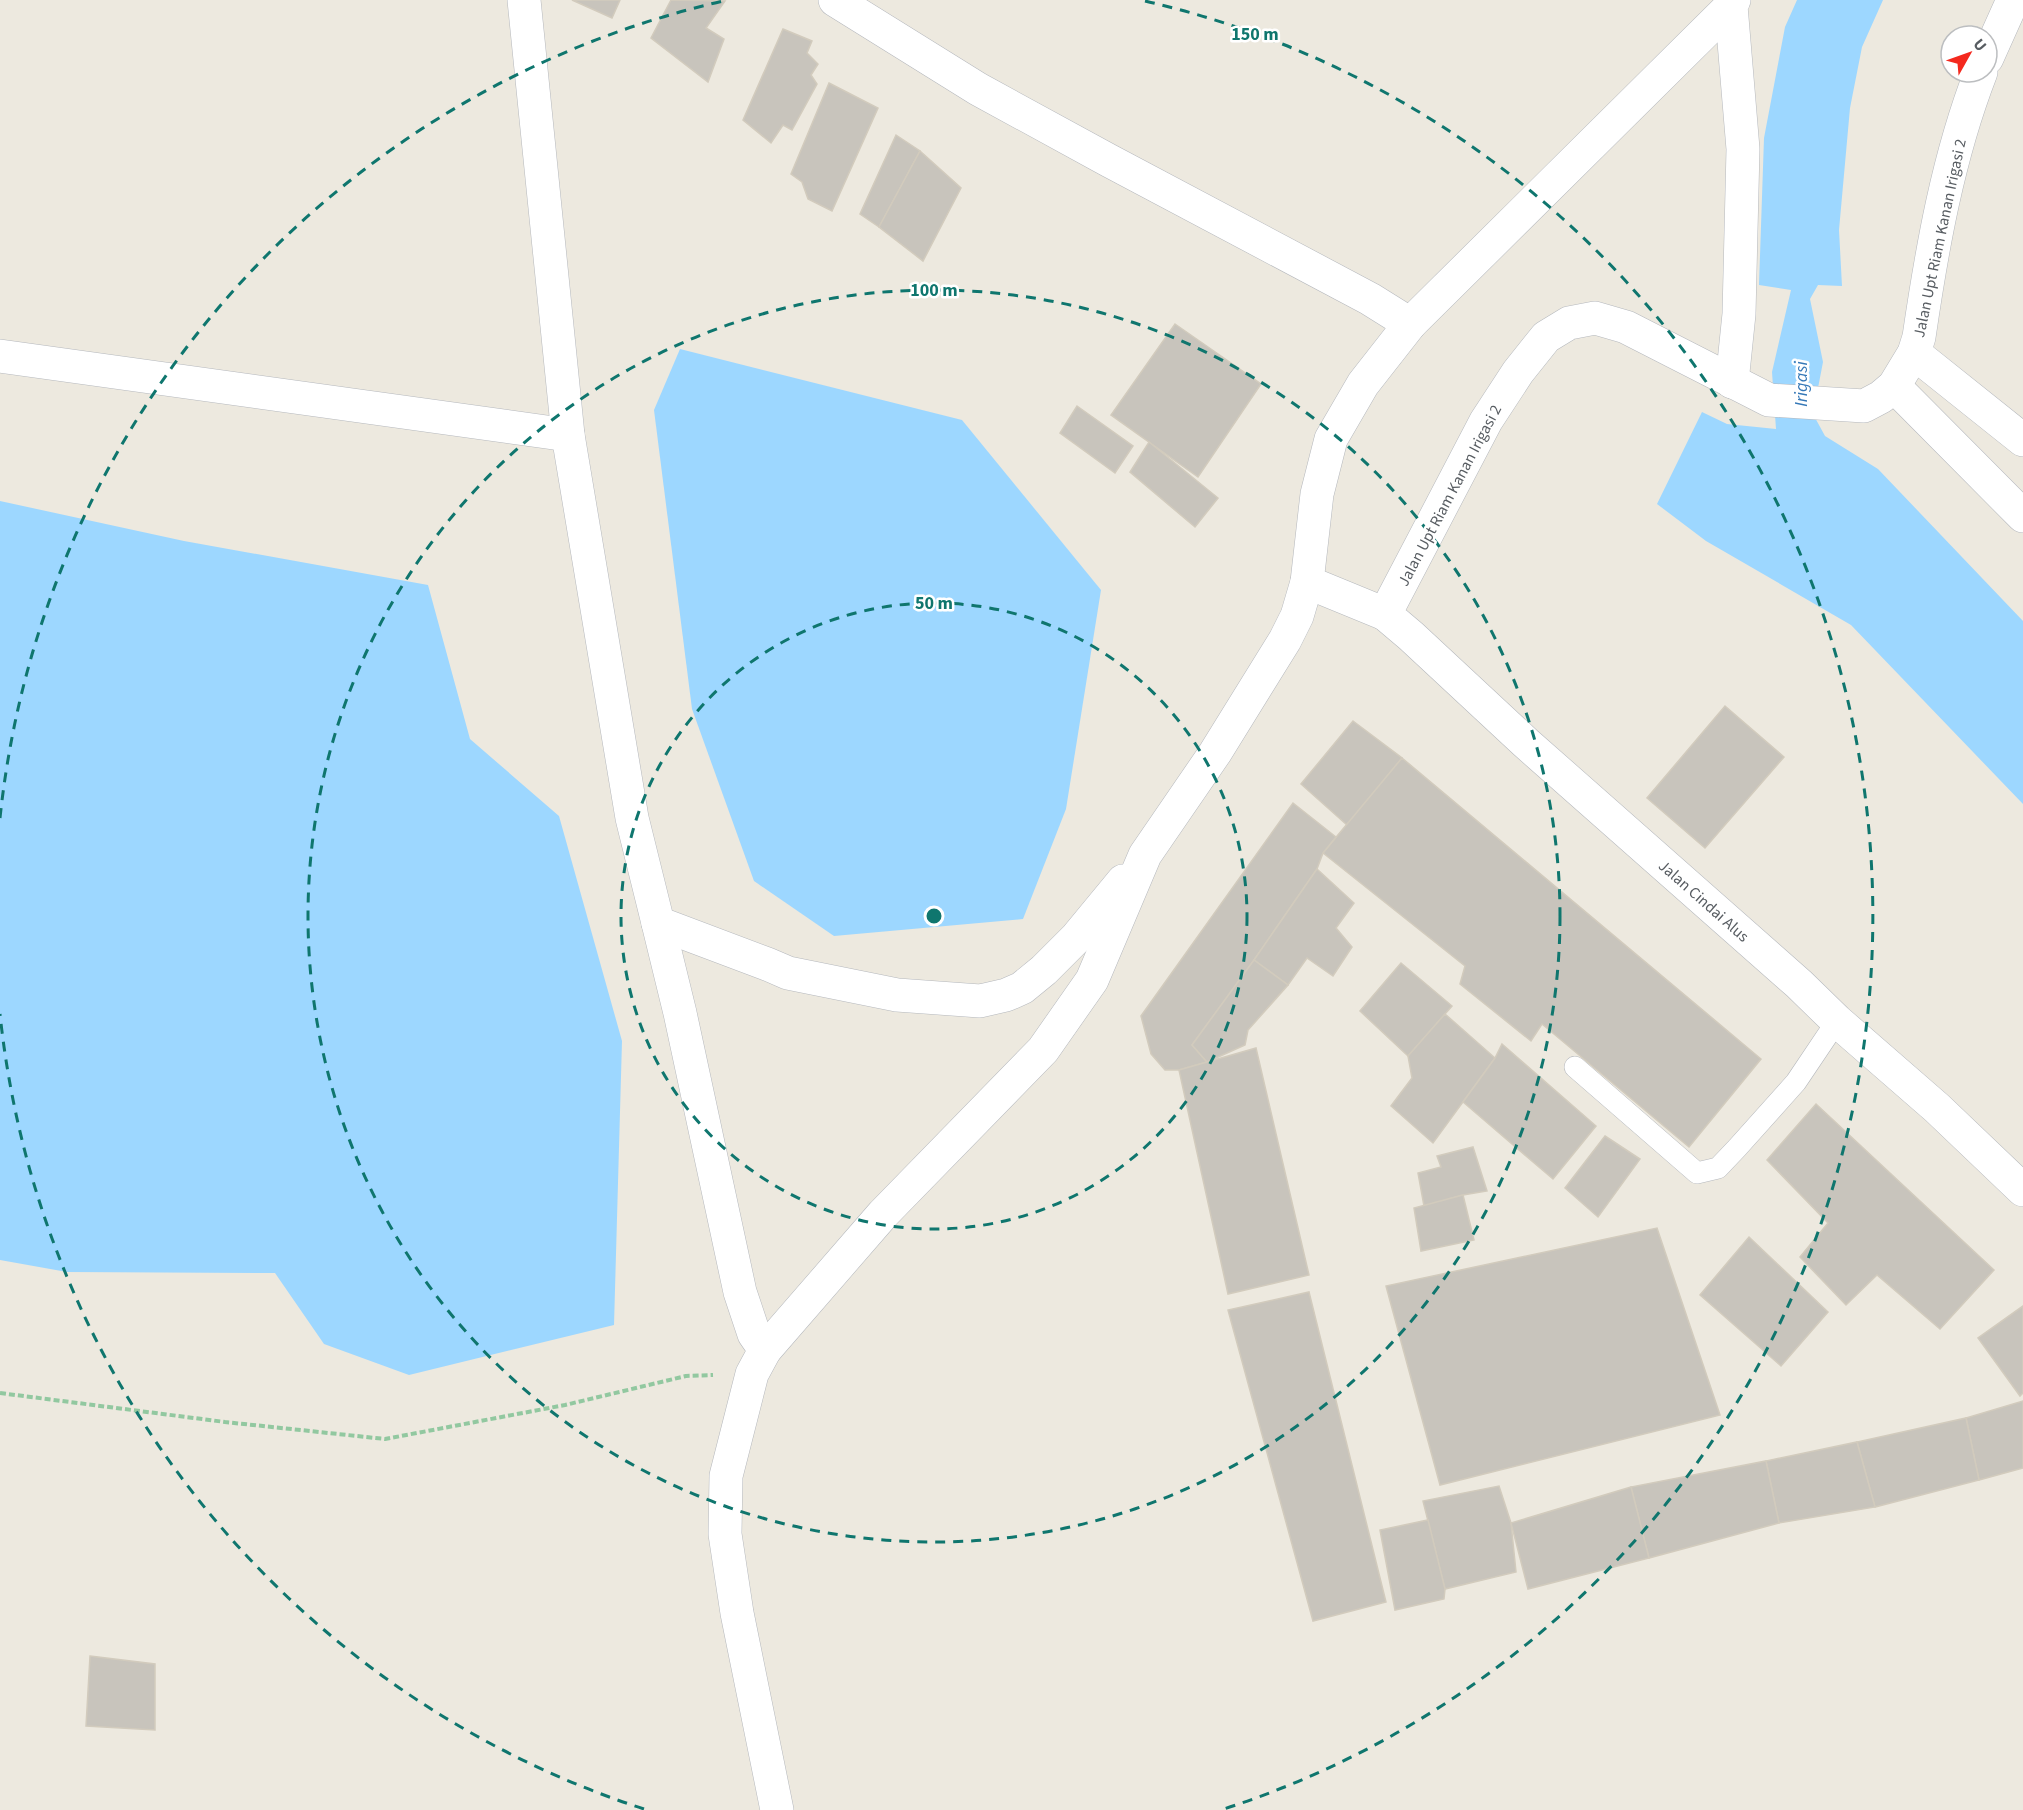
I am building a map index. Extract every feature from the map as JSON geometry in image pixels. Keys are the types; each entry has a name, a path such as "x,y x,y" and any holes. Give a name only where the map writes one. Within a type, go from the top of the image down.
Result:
{"street":[{"path":"524,0 568,435 632,818 680,1013 740,1292 754,1334 758,1362 726,1476 725,1534 737,1613 777,1810"},
{"path":"835,0 978,89 1370,299 1410,324"},
{"path":"1999,31 2013,0"},
{"path":"658,923 788,973 897,995 980,1001 1006,995 1022,988 1044,970 1076,938 1145,855 1215,753 1285,640 1297,616 1306,582 1317,494 1331,439 1363,384 1410,324 1733,3"},
{"path":"1732,382 1738,314 1743,149 1733,3"},
{"name":"Jalan Upt Riam Kanan Irigasi 2","path":"1384,614 1486,421 1518,372 1546,337 1569,323 1595,318 1626,327 1768,400 1864,406 1881,397 1894,386 1914,353 1919,337 1953,158 1976,84"},
{"path":"1914,353 2023,440"},
{"path":"0,356 568,435"},
{"path":"1894,386 2023,516"},
{"name":"Jalan Cindai Alus","path":"1306,582 1384,614 1411,636 1543,758 1937,1108 2023,1190"},
{"path":"758,1362 883,1214 1043,1050 1092,980 1145,855"}],"lane":[{"path":"1575,1067 1697,1173 1718,1168 1737,1148 1796,1082 1837,1021"}],"path":[{"path":"0,1393 225,1422 385,1439 565,1406 686,1376 758,1362"}],"water":[{"name":"Irigasi","path":"1797,0 1883,0 1862,47 1850,108 1839,230 1842,286 1818,285 1810,299 1823,362 1813,414 1825,436 1878,469 2023,621 2023,804 1851,625 1706,541 1657,504 1702,412 1727,424 1776,429 1772,372 1791,290 1759,285 1764,138 1785,27"},
{"path":"680,349 962,420 1101,590 1066,809 1023,919 834,936 754,881 692,709 654,410"},
{"path":"0,501 184,541 428,585 470,739 559,816 622,1041 614,1325 409,1375 324,1344 275,1273 67,1272 0,1260"}],"building":[{"path":"572,0 620,0 612,18"},
{"path":"671,0 725,1 706,28 724,39 708,82 651,38"},
{"path":"783,29 812,41 807,53 818,64 811,75 817,84 792,130 783,125 771,143 743,120"},
{"path":"829,83 878,108 832,211 808,199 802,182 791,174"},
{"path":"896,135 920,151 879,227 860,214"},
{"path":"920,151 961,188 923,261 879,227"},
{"path":"1175,324 1261,384 1198,477 1111,415"},
{"path":"1077,406 1133,446 1115,473 1060,433"},
{"path":"1149,442 1218,498 1195,527 1130,472"},
{"path":"1725,706 1784,757 1705,848 1647,798"},
{"path":"1353,721 1402,758 1347,825 1301,784"},
{"path":"1402,758 1761,1059 1689,1147 1542,1024 1531,1041 1460,984 1465,966 1323,853"},
{"path":"1293,803 1336,837 1323,853 1317,869 1254,960 1192,1045 1207,1062 1179,1070 1165,1070 1151,1054 1141,1016"},
{"path":"1317,869 1354,903 1336,928 1352,947 1333,976 1307,958 1288,985 1254,960"},
{"path":"1254,960 1288,985 1248,1030 1245,1045 1207,1062 1192,1045"},
{"path":"1401,963 1452,1006 1408,1056 1360,1011"},
{"path":"1445,1014 1495,1058 1433,1143 1391,1106 1412,1078 1408,1056"},
{"path":"1502,1044 1596,1126 1553,1179 1463,1102 1495,1058"},
{"path":"1256,1048 1309,1275 1228,1294 1179,1070"},
{"path":"1816,1104 1994,1270 1940,1329 1877,1275 1846,1305 1800,1257 1828,1223 1767,1160"},
{"path":"1605,1136 1640,1159 1598,1217 1565,1188"},
{"path":"1473,1147 1487,1191 1424,1206 1418,1173 1441,1167 1437,1156"},
{"path":"1463,1195 1474,1240 1421,1251 1414,1208"},
{"path":"1657,1228 1720,1415 1440,1485 1386,1286"},
{"path":"1749,1237 1828,1312 1781,1366 1700,1295"},
{"path":"1309,1292 1386,1602 1313,1621 1228,1310"},
{"path":"2023,1306 2023,1393 2020,1396 1978,1338"},
{"path":"2023,1401 2023,1468 1979,1480 1966,1418"},
{"path":"1966,1418 1979,1480 1875,1507 1857,1442"},
{"path":"1857,1442 1875,1507 1779,1523 1766,1461"},
{"path":"1766,1461 1779,1523 1649,1558 1631,1487"},
{"path":"1499,1486 1511,1523 1516,1572 1445,1589 1423,1501"},
{"path":"1631,1487 1649,1558 1528,1589 1511,1523"},
{"path":"1428,1520 1445,1589 1444,1599 1395,1610 1380,1530"},
{"path":"90,1656 155,1664 155,1730 86,1726"}]}
